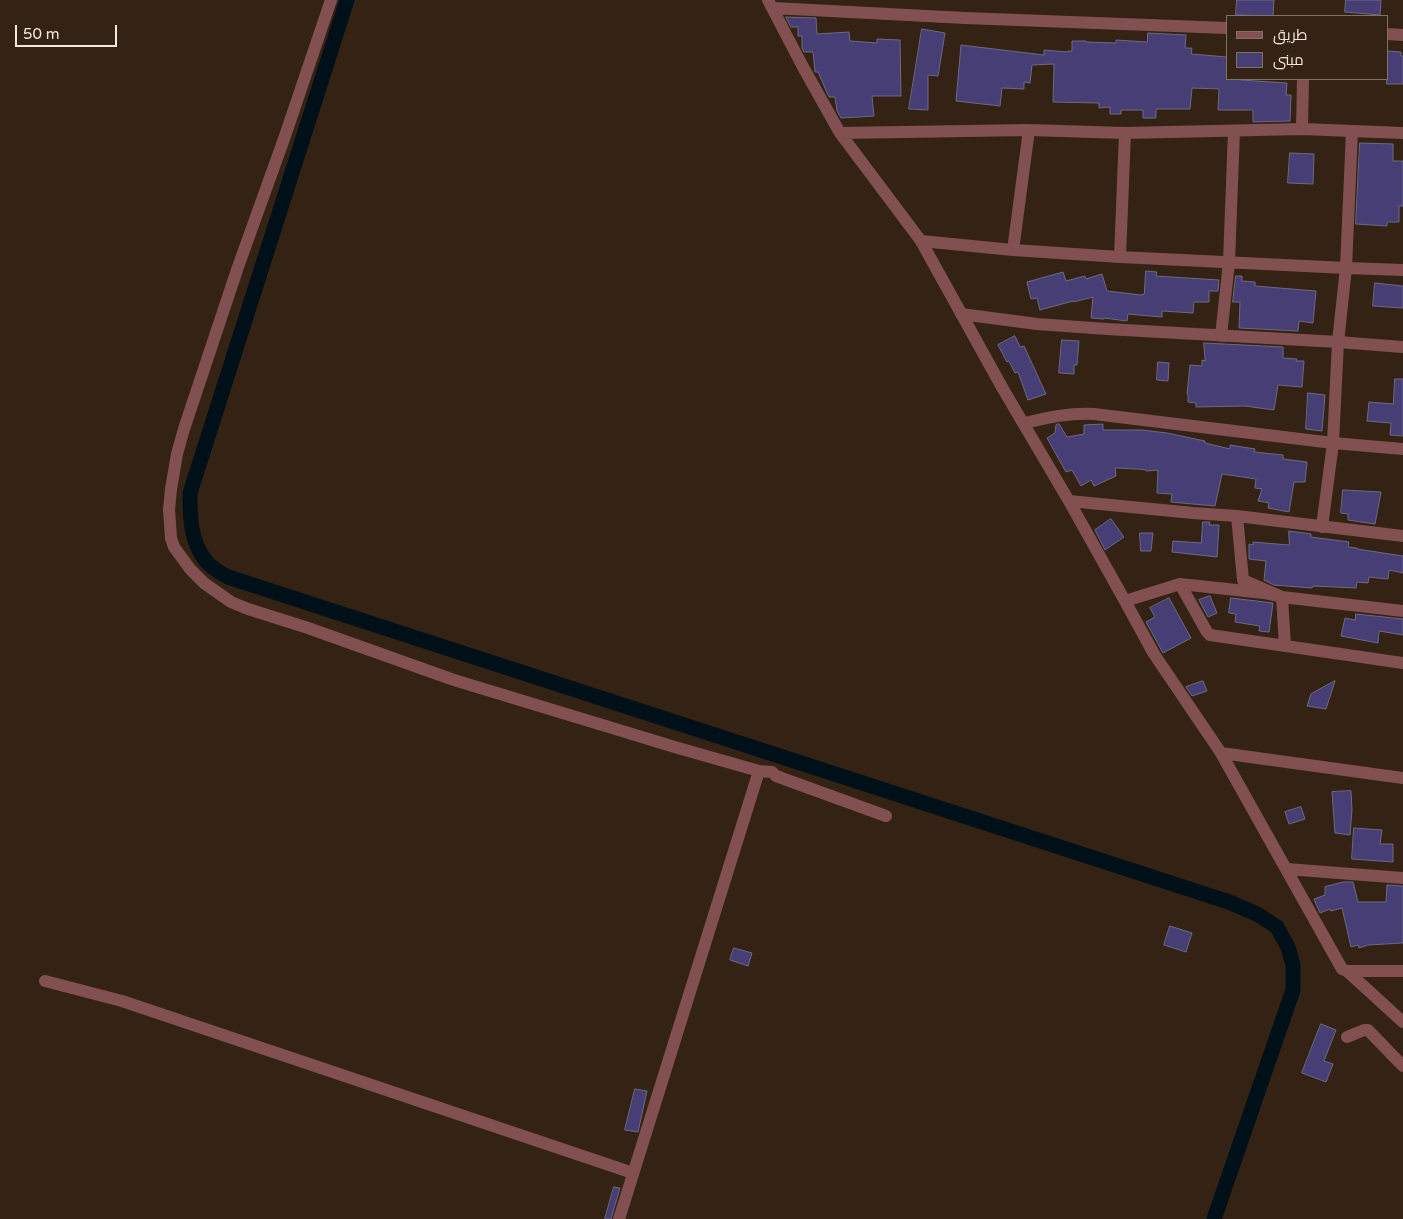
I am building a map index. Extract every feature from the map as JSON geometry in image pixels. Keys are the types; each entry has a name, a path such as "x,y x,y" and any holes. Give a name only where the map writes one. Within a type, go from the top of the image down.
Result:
{"street":[{"path":"331,0 184,429 171,489 170,528 174,547 190,569 204,583 231,602 248,609 308,628 454,680 678,748 773,772 776,776 886,816"},
{"path":"770,4 965,18 1226,28"},
{"path":"770,4 803,68 840,133 921,241 961,314 1070,501 1154,654 1221,753 1337,961 1342,969 1403,1022"},
{"path":"1388,34 1403,35"},
{"path":"1302,129 1303,80"},
{"path":"840,133 1029,130 1126,133 1302,129 1403,133"},
{"path":"1013,250 1029,130"},
{"path":"1221,336 1229,262 1234,130"},
{"path":"1322,527 1333,442 1338,342 1346,268 1352,131"},
{"path":"1120,257 1126,133"},
{"path":"921,241 1013,250 1120,257 1403,270"},
{"path":"961,314 1037,324 1107,330 1403,347"},
{"path":"1025,423 1050,416 1094,414 1403,449"},
{"path":"1070,501 1236,516 1403,536"},
{"path":"1236,516 1243,580 1282,597"},
{"path":"1125,601 1180,584 1264,592 1282,597 1403,611"},
{"path":"1180,584 1210,636 1403,664"},
{"path":"1282,597 1286,646"},
{"path":"1221,753 1403,778"},
{"path":"619,1219 759,770"},
{"path":"1287,869 1403,878"},
{"path":"1347,972 1403,971"},
{"path":"45,981 122,1001 633,1172"},
{"path":"1347,1037 1368,1030 1403,1066"}],"building":[{"path":"1237,0 1274,0 1273,15 1236,15"},
{"path":"1346,0 1381,0 1380,15 1345,12"},
{"path":"786,17 816,18 817,34 849,32 850,41 877,43 877,39 900,40 901,96 872,96 874,116 841,118 837,111 835,97 829,97 818,72 815,72 813,52 804,52 802,36 798,36 798,27 791,27"},
{"path":"922,29 945,33 938,76 928,75 928,110 909,109"},
{"path":"1148,33 1186,35 1185,48 1192,48 1191,54 1226,57 1226,80 1287,83 1286,95 1291,95 1290,121 1253,122 1253,110 1218,110 1219,89 1192,88 1190,109 1156,109 1156,118 1143,118 1143,110 1121,110 1121,114 1110,114 1110,107 1099,108 1099,103 1053,102 1054,64 1032,65 1030,83 1024,82 1024,89 1002,88 1000,106 956,101 961,45 1044,55 1044,50 1072,51 1072,41 1116,43 1116,40 1147,42"},
{"path":"1388,51 1401,52 1401,56 1403,56 1403,84 1387,84"},
{"path":"1360,143 1393,144 1393,161 1403,161 1403,206 1399,206 1399,222 1387,222 1387,226 1356,224"},
{"path":"1290,153 1314,154 1313,184 1288,183"},
{"path":"1146,271 1157,272 1156,276 1219,280 1218,291 1209,291 1209,302 1194,302 1193,313 1162,311 1162,317 1128,314 1127,321 1091,318 1093,297 1040,310 1037,298 1031,299 1027,282 1063,272 1066,281 1085,276 1086,279 1102,274 1107,291 1141,295 1144,294"},
{"path":"1236,276 1242,276 1242,281 1255,282 1255,286 1316,291 1313,323 1299,321 1298,331 1239,328 1240,302 1233,302"},
{"path":"1375,283 1403,286 1403,308 1373,306"},
{"path":"1015,336 1020,347 1024,346 1046,394 1028,400 1018,372 1015,373 1009,361 1007,362 998,345"},
{"path":"1062,340 1079,341 1077,365 1074,365 1074,374 1059,373"},
{"path":"1204,343 1283,347 1283,358 1304,361 1302,387 1278,385 1274,410 1245,406 1196,407 1196,403 1188,402 1190,365 1202,366 1202,360 1205,361"},
{"path":"1158,362 1169,363 1168,381 1157,380"},
{"path":"1395,379 1403,379 1403,436 1390,435 1391,423 1367,421 1369,402 1393,404"},
{"path":"1308,393 1325,395 1322,431 1306,429"},
{"path":"1059,424 1067,437 1084,434 1084,425 1103,424 1103,430 1142,430 1167,433 1205,441 1205,443 1230,449 1230,445 1255,449 1254,452 1283,455 1283,459 1307,462 1305,482 1294,482 1289,512 1268,508 1269,503 1258,501 1262,489 1255,488 1256,479 1222,474 1215,506 1171,502 1172,494 1157,493 1158,470 1146,471 1115,468 1116,476 1094,486 1091,480 1081,486 1072,470 1066,472 1047,438 1055,433 1056,425"},
{"path":"1343,490 1381,492 1375,524 1348,520 1348,514 1341,513"},
{"path":"1111,519 1124,537 1105,550 1095,530"},
{"path":"1203,522 1210,522 1209,525 1219,525 1217,557 1172,552 1173,541 1201,543"},
{"path":"1289,531 1311,534 1311,537 1349,542 1348,547 1357,549 1403,556 1403,573 1389,570 1388,579 1369,577 1368,583 1357,582 1356,588 1313,586 1312,588 1274,585 1264,580 1266,561 1249,559 1249,544 1253,545 1253,542 1289,545"},
{"path":"1140,533 1153,533 1151,551 1141,551"},
{"path":"1210,596 1217,613 1208,617 1199,600"},
{"path":"1169,598 1191,638 1163,653 1146,622 1155,617 1150,608"},
{"path":"1231,598 1273,603 1269,632 1259,631 1260,626 1235,622 1236,614 1229,613"},
{"path":"1356,614 1403,619 1403,635 1379,631 1378,643 1341,636 1345,618 1355,620"},
{"path":"1203,681 1207,691 1192,696 1186,687"},
{"path":"1335,681 1326,709 1307,706 1311,694"},
{"path":"1351,791 1350,835 1335,833 1332,792"},
{"path":"1301,807 1305,819 1289,824 1285,812"},
{"path":"1354,828 1382,830 1380,844 1393,844 1393,862 1352,859"},
{"path":"1344,882 1353,882 1358,902 1386,902 1387,885 1403,886 1403,943 1368,945 1359,948 1358,945 1351,947 1342,908 1331,911 1330,909 1320,913 1314,899 1325,895 1325,887"},
{"path":"1170,926 1192,933 1186,952 1164,945"},
{"path":"734,948 752,953 748,966 730,960"},
{"path":"1321,1024 1336,1030 1324,1061 1333,1064 1326,1082 1302,1073"},
{"path":"635,1089 647,1091 638,1132 625,1130"},
{"path":"614,1187 620,1188 611,1219 605,1219"}],"waterway":[{"path":"347,0 190,493 192,529 197,545 206,561 213,568 228,577 1229,902 1257,914 1277,927 1288,947 1293,965 1293,990 1214,1219"}]}
